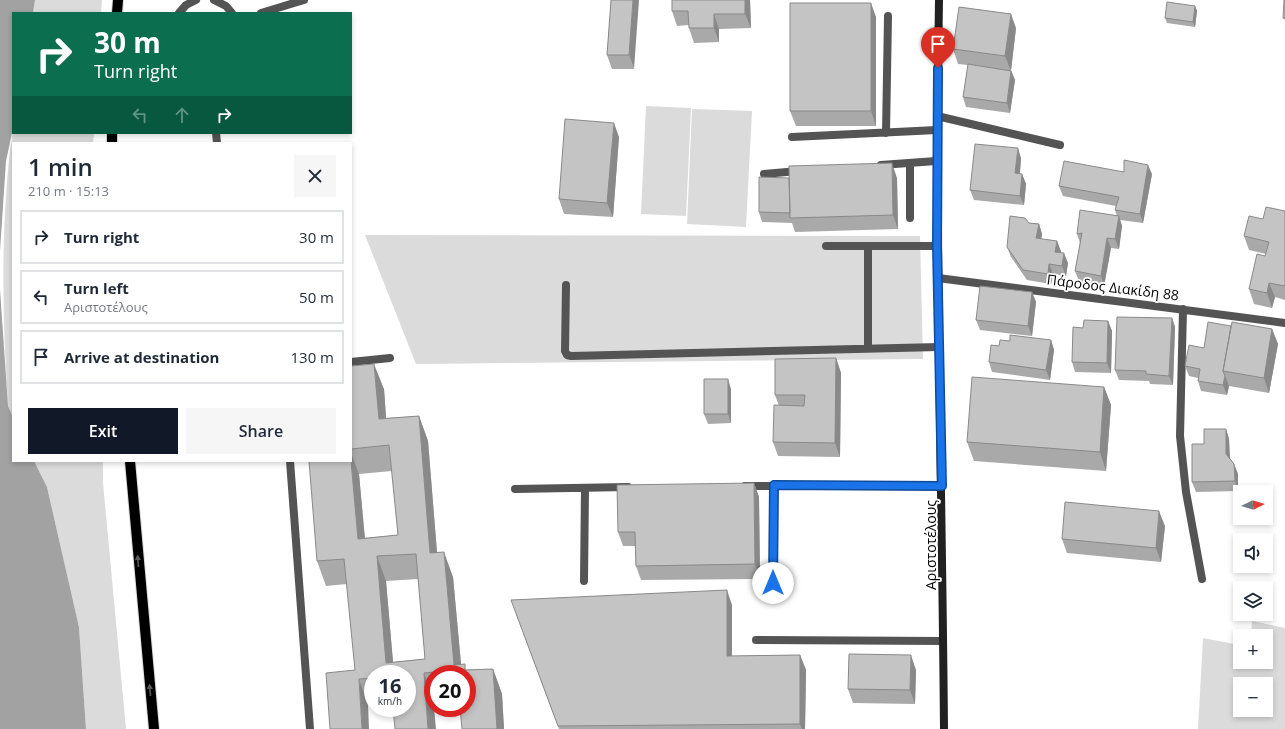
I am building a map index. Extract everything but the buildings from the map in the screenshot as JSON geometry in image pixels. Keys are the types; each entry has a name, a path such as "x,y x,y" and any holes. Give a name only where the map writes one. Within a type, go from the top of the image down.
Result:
{"main road":[{"path":"117,12 118,0"},
{"name":"Αριστοτέλους","path":"939,0 936,161 942,486 944,729"},
{"path":"130,462 154,729"}],"street":[{"path":"180,12 186,5 196,0"},
{"path":"214,0 226,6 231,12"},
{"path":"264,12 304,0"},
{"path":"886,132 888,16"},
{"path":"937,116 1060,146"},
{"path":"792,137 937,130"},
{"path":"872,166 936,161"},
{"path":"910,163 910,218"},
{"path":"764,174 810,170"},
{"path":"826,246 937,246"},
{"path":"868,246 868,348"},
{"name":"Πάροδος Διακίδη 88","path":"938,278 1285,323"},
{"path":"566,285 565,351 568,355 572,356 939,347"},
{"path":"1183,309 1180,436 1186,492 1202,579"},
{"path":"352,362 390,358"},
{"path":"290,462 310,729"},
{"path":"773,583 774,485"},
{"path":"734,486 942,486"},
{"path":"514,489 640,487"},
{"path":"584,581 585,488"},
{"path":"756,640 944,641"}],"shaded area":[{"path":"0,0 35,0 33,12 12,12 12,133 6,161 0,251"},
{"path":"35,0 102,0 101,12 33,12"},
{"path":"646,106 691,108 686,216 641,214"},
{"path":"692,109 752,111 746,227 687,224"},
{"path":"12,134 94,134 93,142 12,142 12,415 8,406 4,336 3,267 9,163"},
{"path":"365,235 920,236 923,359 416,364"},
{"path":"0,289 8,406 12,415 12,462 34,462 47,487 79,627 86,729 0,729"},
{"path":"34,462 103,462 103,483 126,729 86,729 79,627 47,487"},
{"path":"1252,621 1285,628 1285,729 1198,729 1203,638 1233,644 1233,669 1273,669 1273,629 1251,629"}],"route":[{"path":"773,583 774,485 942,486 936,146 938,68"}]}
